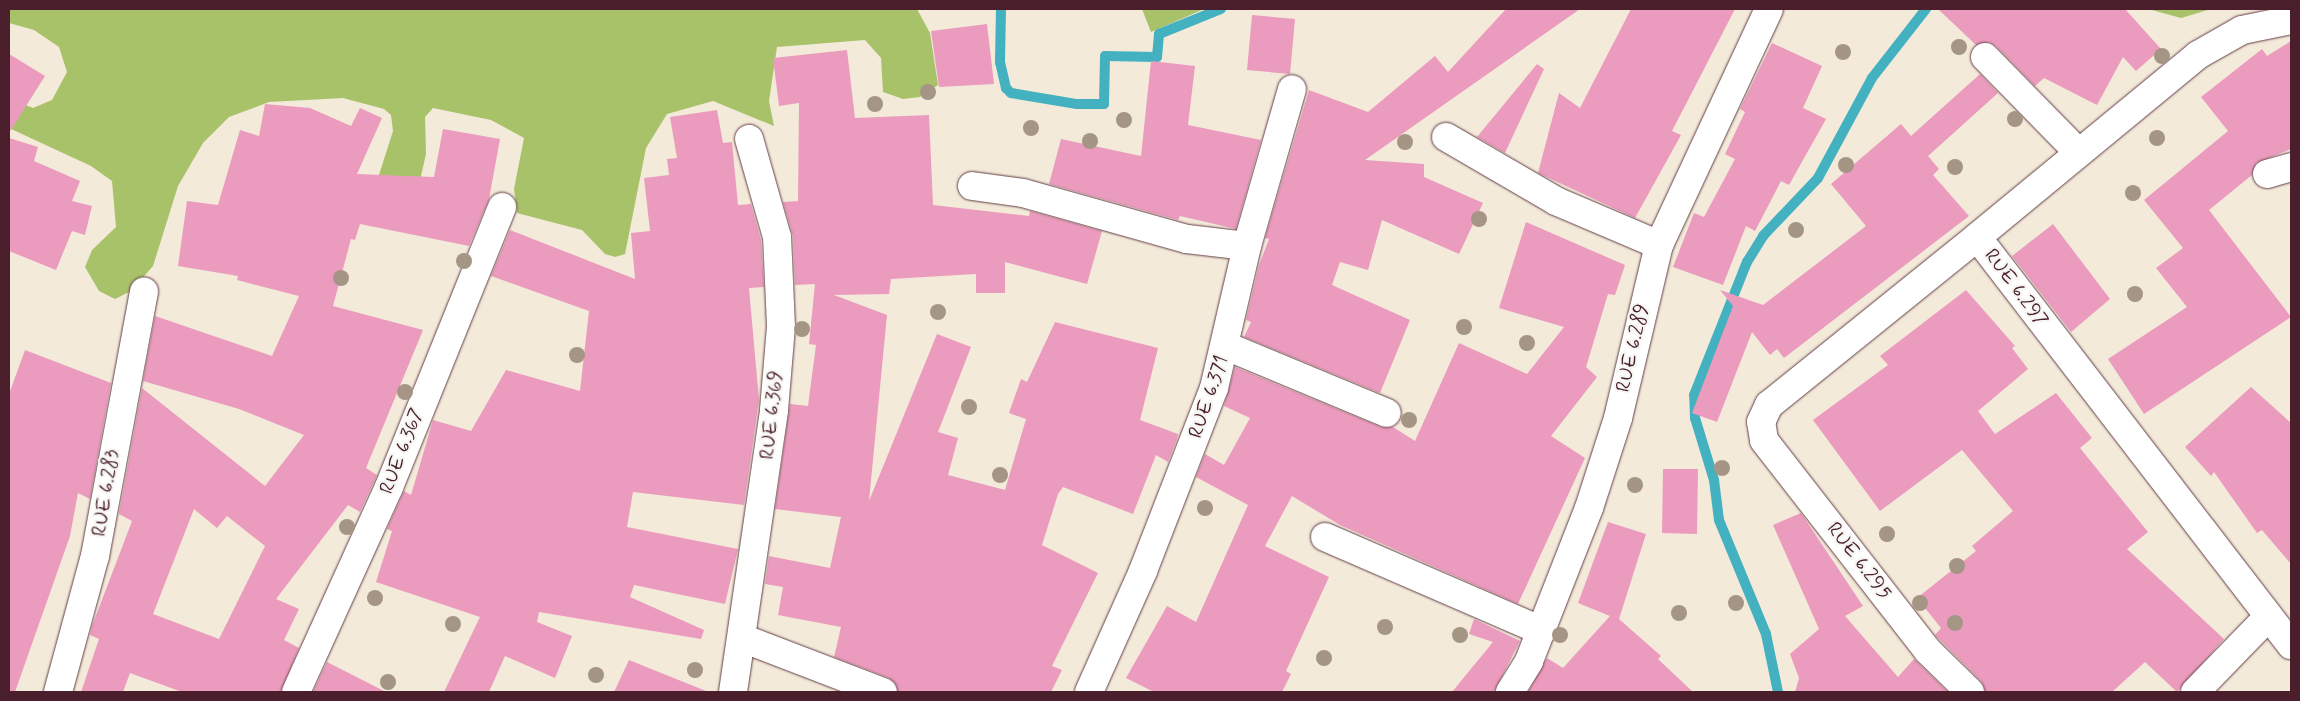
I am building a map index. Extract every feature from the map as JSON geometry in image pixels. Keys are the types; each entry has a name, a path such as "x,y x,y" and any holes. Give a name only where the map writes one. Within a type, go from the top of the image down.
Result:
{"street":[{"name":"RUE 6.289","path":"1510,692 1542,630 1618,418 1659,245 1769,9"},
{"name":"RUE 6.297","path":"2291,20 2267,23 2223,38 1977,237 2291,645"},
{"path":"1985,57 2079,153"},
{"name":"RUE 6.371","path":"1089,692 1143,571 1226,346 1247,246 1292,89"},
{"path":"1446,137 1556,201 1659,245"},
{"name":"RUE 6.369","path":"733,692 742,638 781,327 777,237 749,139"},
{"path":"972,186 1023,193 1186,240 1247,246"},
{"name":"RUE 6.367","path":"296,692 389,487 502,207"},
{"name":"RUE 6.295","path":"1970,692 1928,651 1764,440 1761,422 1770,405 1977,237"},
{"name":"RUE 6.283","path":"58,692 95,556 144,291"},
{"path":"1226,346 1387,413"},
{"path":"1325,537 1542,630"},
{"path":"2197,691 2268,617"},
{"path":"742,638 883,692"}],"green space":[{"path":"9,9 917,9 930,33 938,85 920,97 903,99 883,92 881,58 865,40 777,47 769,101 774,126 713,101 667,114 646,148 625,254 615,257 605,254 582,230 517,213 514,189 524,138 491,120 433,108 425,117 426,154 420,180 378,178 393,131 391,115 384,109 343,98 269,102 229,117 203,143 178,186 153,266 131,291 115,299 99,291 85,267 92,250 116,227 112,181 91,166 9,128 9,98 33,108 52,100 67,72 59,47 34,30 9,23"},
{"path":"1142,9 1204,9 1151,32"},
{"path":"2148,9 2211,9 2181,18"}],"building":[{"path":"1506,9 1580,9 1365,160 1424,164 1424,177 1483,203 1459,254 1382,220 1368,270 1340,262 1332,285 1410,320 1380,393 1244,337 1251,322 1246,320 1259,265 1269,239 1265,238 1309,90 1368,112 1435,56 1448,72"},
{"path":"1631,9 1735,9 1672,131 1681,135 1635,218 1538,173 1559,93 1580,108"},
{"path":"1938,9 2125,9 2161,49 2136,71 2123,57 2097,105 2044,78 2035,86 1996,46 1989,42 1976,45"},
{"path":"1252,15 1295,19 1290,74 1247,70"},
{"path":"987,24 994,84 939,87 931,31"},
{"path":"2291,41 2291,149 2256,163 2252,175 2209,210 2291,317 2144,414 2108,359 2187,307 2156,268 2183,248 2144,200 2228,131 2201,97 2262,49 2267,56"},
{"path":"1772,43 1822,66 1803,108 1826,119 1789,185 1781,181 1755,231 1746,226 1723,285 1673,267 1694,213 1704,217 1735,159 1725,154 1745,112 1740,109"},
{"path":"847,50 855,118 929,115 933,205 1029,216 1030,211 1102,231 1087,284 1005,262 1005,293 976,293 976,274 891,279 889,294 834,295 887,315 869,501 937,334 971,347 938,432 958,438 948,475 1005,490 1026,419 1009,413 1021,379 1027,382 1055,322 1158,348 1140,420 1178,434 1168,462 1156,455 1133,514 1063,487 1058,494 1042,545 1098,573 1052,666 1062,670 1051,692 898,692 889,678 834,657 841,627 778,615 783,587 765,584 769,556 830,568 841,517 775,509 790,404 808,406 816,345 809,344 815,284 795,285 793,236 783,202 798,201 799,103 779,106 773,58"},
{"path":"9,54 45,76 9,133"},
{"path":"1151,61 1195,66 1188,125 1261,140 1236,229 1180,216 1178,220 1049,184 1061,139 1141,156"},
{"path":"1537,64 1544,69 1505,153 1477,137"},
{"path":"1980,74 1998,93 1928,156 1939,169 1933,175 1969,216 1784,358 1777,349 1770,355 1752,332 1717,422 1692,413 1733,306 1720,290 1763,305 1866,226 1831,184 1901,124 1911,136"},
{"path":"265,104 310,108 351,126 360,108 382,118 357,174 434,177 443,129 500,139 489,199 469,246 360,224 355,240 351,239 333,306 423,330 366,468 377,475 360,512 348,505 276,599 299,609 284,640 299,648 281,692 182,692 130,673 123,692 81,692 99,639 90,635 92,626 132,521 119,514 142,388 265,486 304,435 239,409 143,381 155,316 272,356 299,296 237,280 238,276 178,266 187,201 218,205 240,130 259,136","holes":["194,509 217,528 227,516 265,546 219,639 153,614"]},
{"path":"717,110 723,143 732,142 738,205 751,204 761,240 764,287 749,288 759,400 744,505 633,492 627,527 738,549 725,604 634,585 630,597 704,630 701,639 539,612 537,622 572,636 555,678 505,656 489,692 444,692 480,617 376,582 392,531 387,529 404,491 411,495 433,420 471,431 506,370 580,391 589,311 491,276 510,230 635,279 631,233 650,231 644,178 669,175 667,159 677,158 670,117"},
{"path":"9,138 38,147 34,161 80,181 72,201 92,206 85,235 72,231 56,270 9,251"},
{"path":"1526,222 1625,265 1615,295 1608,294 1586,367 1597,377 1551,436 1585,458 1518,604 1340,525 1292,496 1265,546 1329,577 1286,671 1291,674 1282,692 1154,692 1126,678 1167,606 1196,622 1248,505 1196,477 1205,454 1224,465 1250,418 1224,406 1235,367 1381,427 1393,427 1415,441 1459,343 1527,374 1564,327 1499,308"},
{"path":"2053,224 2110,299 2071,332 2012,256"},
{"path":"1966,290 2015,346 2012,348 2028,369 1978,411 1995,434 2056,393 2092,438 2080,448 2148,532 2127,549 2224,639 2177,692 2145,662 2112,692 1985,692 1981,681 1935,635 1941,628 1917,598 1976,551 1972,546 2013,511 1962,450 1880,511 1813,420 1888,365 1880,356"},
{"path":"25,350 111,383 90,499 78,493 70,536 15,692 9,692 9,394"},
{"path":"2251,387 2291,423 2291,564 2262,530 2257,533 2214,472 2211,476 2185,447"},
{"path":"1663,469 1698,469 1697,534 1662,533"},
{"path":"1801,513 1863,606 1845,616 1898,677 1914,659 1948,692 1795,692 1799,678 1790,654 1819,629 1773,525"},
{"path":"1608,522 1646,534 1619,619 1661,656 1658,659 1693,692 1528,692 1547,658 1563,668 1610,616 1578,603"},
{"path":"1474,619 1520,641 1494,692 1452,692 1493,642 1469,634"},
{"path":"629,660 706,691 614,692"},
{"path":"327,662 386,692 313,692"}],"waterway":[{"path":"1001,9 1000,62 1006,88 1011,93 1077,104 1104,104 1105,56 1157,57 1159,34 1221,9"},
{"path":"1778,692 1766,634 1719,520 1714,480 1695,418 1694,395 1747,262 1763,236 1818,178 1872,78 1926,9"}]}
